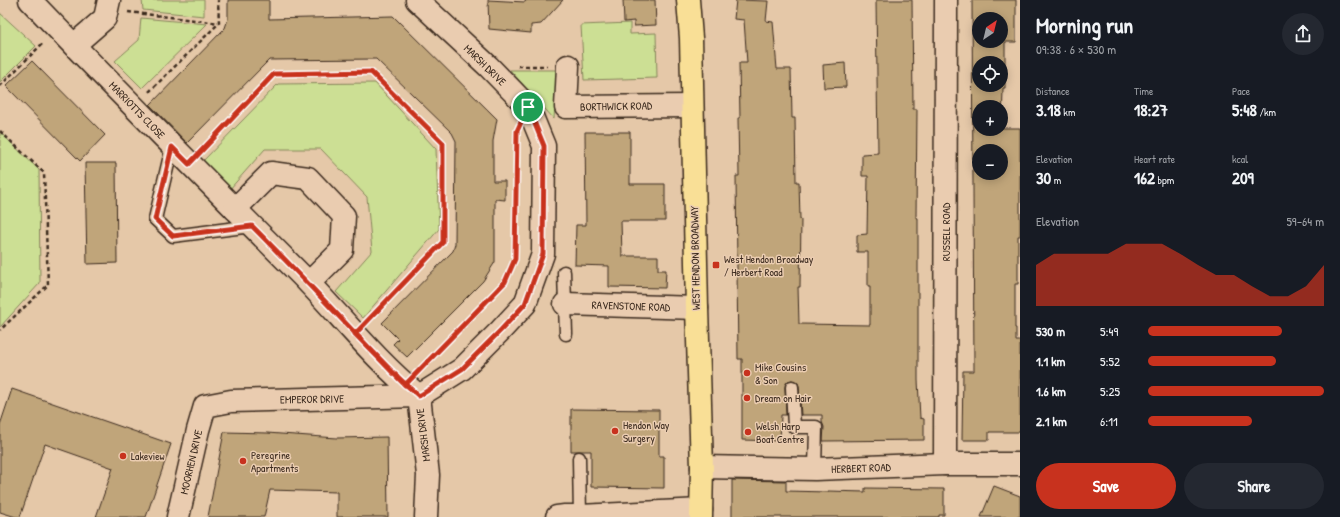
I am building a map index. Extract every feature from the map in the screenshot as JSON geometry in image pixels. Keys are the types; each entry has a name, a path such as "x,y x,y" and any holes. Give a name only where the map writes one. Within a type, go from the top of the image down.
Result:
{"main road":[{"name":"WEST HENDON BROADWAY","path":"688,0 691,38 702,467 701,514"}],"street":[{"name":"MARRIOTTS CLOSE","path":"30,0 172,147 309,283 355,334 412,390"},
{"name":"MARSH DRIVE","path":"417,0 488,66 528,107 544,146 543,254 525,304 462,369 412,390 428,475 426,517"},
{"name":"RUSSELL ROAD","path":"945,464 946,0"},
{"path":"74,45 105,18 108,5"},
{"name":"BORTHWICK ROAD","path":"568,66 566,107 692,106"},
{"path":"235,209 271,173 308,178 344,216 342,250 309,283"},
{"name":"RAVENSTONE ROAD","path":"565,304 697,308"},
{"name":"EMPEROR DRIVE","path":"205,406 231,401 412,390"},
{"name":"MOORHEN DRIVE","path":"178,517 205,406"},
{"name":"HERBERT ROAD","path":"702,467 815,469 945,464 1020,464"},
{"path":"557,517 701,514"}],"lane":[{"path":"172,147 155,219 173,236 252,226"},
{"path":"564,272 566,334"},
{"path":"792,387 794,427 816,427 815,469"},
{"path":"579,458 580,516"}],"path":[{"path":"133,107 219,23 218,0"},
{"path":"108,5 219,23"},
{"path":"0,86 58,29"},
{"path":"488,66 568,66"},
{"path":"189,164 274,74 371,72 443,143 443,242 355,334"},
{"path":"0,131 44,173 48,285 0,330"},
{"path":"412,390 505,282 515,259 517,139"}],"green space":[{"path":"142,0 204,0 204,16 143,10"},
{"path":"0,13 36,46 0,82"},
{"path":"141,18 207,24 142,88 115,61 139,40"},
{"path":"630,23 630,34 656,33 657,78 584,80 581,25"},
{"path":"510,70 557,70 554,119"},
{"path":"375,83 436,149 439,229 363,318 336,292 372,251 367,197 321,149 265,149 229,190 201,163 278,84"},
{"path":"0,132 39,170 40,283 0,327"}],"building":[{"path":"228,0 269,0 269,19 393,16 497,119 493,141 493,181 505,181 505,200 495,199 495,262 483,281 407,357 393,344 398,339 382,323 453,251 455,244 456,141 452,133 376,59 269,60 187,143 150,105 225,28 228,19"},
{"path":"488,0 525,2 527,0 563,0 541,24 531,25 531,33 489,29"},
{"path":"623,0 655,0 656,25 634,26 634,21 624,22"},
{"path":"736,0 768,1 766,21 773,22 777,69 791,69 792,118 795,118 796,182 799,182 801,219 800,287 798,287 799,324 870,325 868,252 857,252 857,235 867,234 868,176 862,176 862,154 878,153 876,0 912,0 913,109 917,109 916,218 918,218 918,380 920,418 924,419 924,440 823,441 824,427 822,415 801,415 799,386 798,383 792,380 788,381 785,387 786,415 781,415 780,441 742,440 742,359 738,359 736,176 739,176 739,63 747,63 744,20 734,19"},
{"path":"972,0 1016,0 1016,42 1008,42 1008,12 972,12"},
{"path":"972,48 1005,48 1005,56 972,56"},
{"path":"32,61 105,135 80,161 6,86"},
{"path":"845,63 846,87 824,88 823,65"},
{"path":"972,92 1003,92 1003,100 973,100"},
{"path":"1008,128 1020,128 1020,236 1018,236 1018,284 1015,284 1015,328 1016,341 1020,341 1020,432 989,432 989,440 962,440 963,371 974,371 973,180 1008,180 1008,144 973,144 973,136 1008,136"},
{"path":"585,132 630,132 630,184 665,184 665,221 621,221 622,256 658,256 658,270 666,270 665,288 609,287 609,266 575,265 576,225 586,225"},
{"path":"85,163 116,163 117,263 87,264"},
{"name":"Lakeview","path":"12,389 171,444 146,517 96,517 113,468 45,444 20,517 0,512 0,425"},
{"path":"571,409 659,410 659,456 664,456 664,488 591,487 591,451 571,451"},
{"path":"224,432 267,433 337,438 387,437 388,517 337,517 337,492 270,490 264,517 208,517"},
{"path":"732,480 786,481 786,491 865,492 865,488 944,489 944,515 939,515 939,517 732,517"},
{"path":"994,486 1020,496 1020,517 981,517"}],"place":[{"name":"West Hendon Broadway / Herbert Road","path":"716,265"},
{"name":"Mike Cousins & Son","path":"747,373"},
{"name":"Dream on Hair","path":"747,398"},
{"name":"Hendon Way Surgery","path":"615,431"},
{"name":"Welsh Harp Boat Centre","path":"748,432"},
{"name":"Lakeview","path":"123,456"},
{"name":"Peregrine Apartments","path":"243,461"}],"route":[{"path":"528,107 517,131 515,259 505,282 405,385 355,334 309,283 252,226 173,236 155,219 172,147 189,164 274,74 371,72 443,143 443,242 355,334 380,359 405,385 419,396 462,369 525,304 543,254 544,146 528,107"}]}
